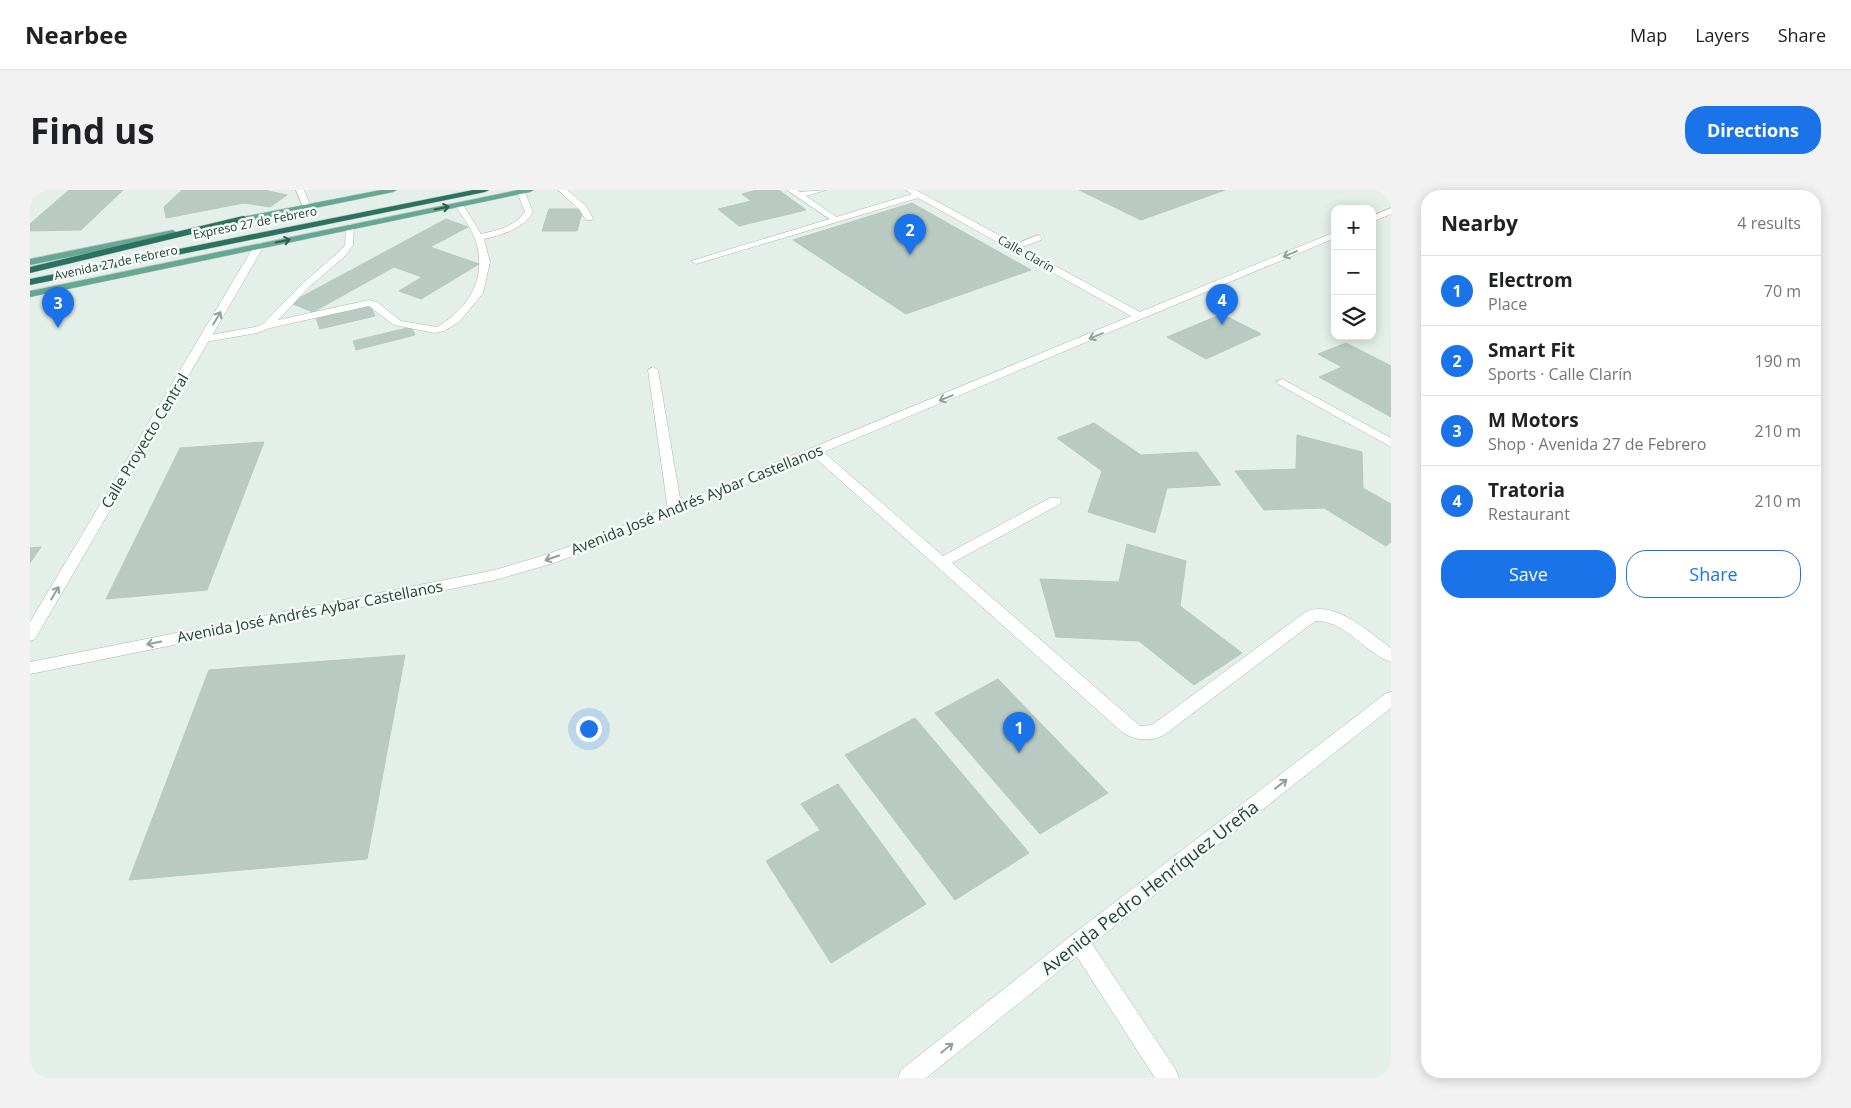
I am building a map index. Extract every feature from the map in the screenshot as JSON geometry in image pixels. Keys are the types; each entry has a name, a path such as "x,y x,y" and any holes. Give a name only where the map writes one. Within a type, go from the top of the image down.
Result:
{"highway":[{"name":"Expreso 27 de Febrero","path":"30,272 449,190"},
{"name":"Expreso 27 de Febrero","path":"30,283 485,190"},
{"path":"30,272 243,220"},
{"path":"30,283 219,253"}],"main road":[{"name":"Avenida 27 de Febrero","path":"30,262 393,190"},
{"name":"Avenida 27 de Febrero","path":"30,294 219,253 526,191"}],"street":[{"path":"300,190 307,207"},
{"path":"562,190 582,207 589,218"},
{"path":"794,193 822,190"},
{"name":"Calle Clarín","path":"910,190 1141,317"},
{"path":"479,237 506,231 524,222 529,212 526,191"},
{"path":"794,193 837,220"},
{"path":"696,261 919,195"},
{"path":"205,339 257,330 267,326 369,303 398,323 440,329 455,320 478,293 485,262 479,237 459,205"},
{"path":"1376,218 1391,212"},
{"path":"267,326 306,286 343,253 349,244 350,227"},
{"name":"Avenida José Andrés Aybar Castellanos","path":"30,668 495,576 549,559 816,452 1331,237"},
{"path":"1014,247 1038,238"},
{"name":"Calle Proyecto Central","path":"30,635 260,246"},
{"path":"653,370 675,510"},
{"path":"1282,382 1391,443"},
{"path":"816,452 1128,727 1142,734 1158,730 1312,615 1318,614 1335,618 1391,656"},
{"path":"941,563 1054,501"},
{"name":"Avenida Pedro Henríquez Ureña","path":"909,1078 1079,942 1391,699"},
{"path":"1079,942 1168,1078"}],"building":[{"path":"69,190 123,190 81,230 30,231 30,224"},
{"path":"182,190 264,190 287,195 270,207 244,203 166,218 164,207"},
{"path":"757,190 779,190 806,210 739,226 718,209 751,201 742,194"},
{"path":"1079,190 1225,190 1141,220"},
{"path":"912,203 1031,270 906,314 793,240"},
{"path":"549,209 583,209 577,231 542,231"},
{"path":"446,219 468,227 430,247 479,264 421,299 399,291 422,277 394,267 313,312 290,303"},
{"path":"370,305 375,316 320,329 316,318"},
{"path":"1222,314 1261,334 1206,359 1167,337"},
{"path":"411,327 415,335 356,350 353,341"},
{"path":"1346,343 1391,366 1391,417 1319,377 1342,367 1318,354"},
{"path":"1094,423 1141,455 1197,452 1221,485 1167,488 1155,533 1088,512 1102,471 1057,438"},
{"path":"1297,435 1362,452 1363,488 1391,504 1391,542 1386,546 1324,508 1264,510 1235,471 1296,469"},
{"path":"264,442 207,590 106,599 180,448"},
{"path":"1127,544 1186,561 1180,606 1242,653 1194,685 1139,641 1056,637 1040,579 1119,582"},
{"path":"41,547 30,563 30,548"},
{"path":"405,655 367,859 129,880 209,670"},
{"path":"998,679 1108,793 1040,834 935,713"},
{"path":"915,718 1029,853 955,900 845,755"},
{"path":"838,784 926,904 831,963 766,861 820,830 801,804"}],"place":[{"name":"Smart Fit","path":"910,255"},
{"name":"Tratoria","path":"1222,325"},
{"name":"M Motors","path":"58,328"},
{"name":"Electrom","path":"1019,753"}]}
